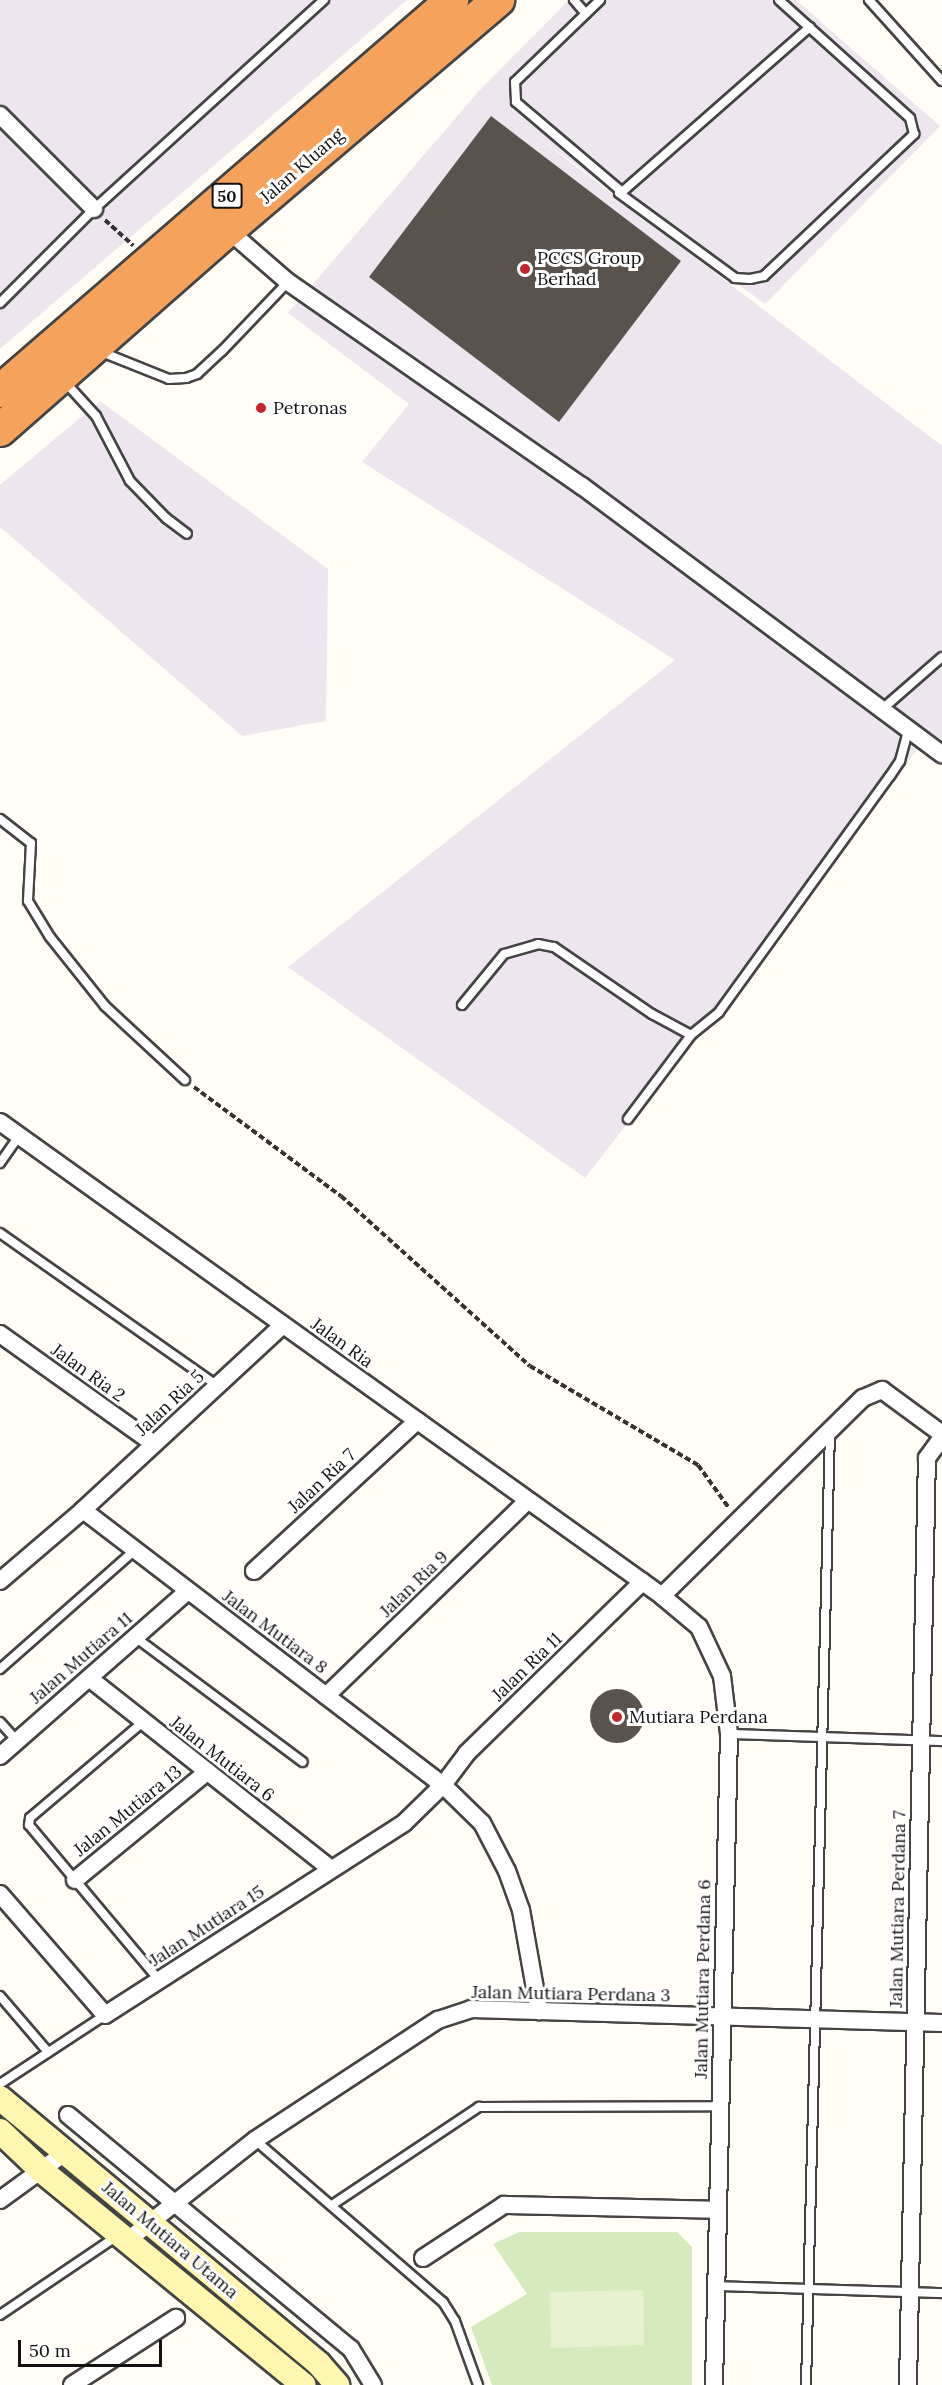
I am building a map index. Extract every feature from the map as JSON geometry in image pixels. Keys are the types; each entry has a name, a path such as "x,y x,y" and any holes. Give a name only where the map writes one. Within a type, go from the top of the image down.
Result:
{"highway":[{"name":"Jalan Kluang","path":"0,391 452,0"},
{"name":"Jalan Kluang","path":"0,430 228,230 498,0"}],"street":[{"path":"0,115 94,208"},
{"path":"228,230 288,282 582,486 908,732 942,754"},
{"name":"Jalan Ria","path":"0,1122 662,1596"},
{"name":"Jalan Ria 5","path":"0,1581 83,1510 283,1325"},
{"name":"Jalan Ria 2","path":"0,1334 154,1444"},
{"path":"662,1596 863,1398 882,1390 942,1436"},
{"name":"Jalan Ria 7","path":"254,1571 417,1421"},
{"name":"Jalan Mutiara Perdana 7","path":"908,2385 927,1458 942,1436"},
{"name":"Jalan Ria 9","path":"326,1696 528,1500"},
{"name":"Jalan Mutiara 8","path":"83,1510 443,1785 482,1823 507,1871 521,1910 539,2011"},
{"name":"Jalan Ria 11","path":"331,1869 404,1823 443,1785 467,1753 642,1582"},
{"name":"Jalan Mutiara 11","path":"0,1755 188,1591"},
{"name":"Jalan Mutiara Perdana 6","path":"662,1596 699,1628 722,1676 729,1734 714,2385"},
{"name":"Jalan Mutiara 6","path":"89,1678 331,1869"},
{"name":"Jalan Mutiara 13","path":"75,1880 207,1772"},
{"name":"Jalan Mutiara 15","path":"105,2015 331,1869"},
{"path":"0,1894 105,2015"},
{"name":"Jalan Mutiara Perdana 3","path":"124,2237 148,2224 255,2140 438,2020 471,2009 942,2023"},
{"name":"Jalan Mutiara Utama","path":"0,2098 148,2224 319,2364 337,2385"},
{"path":"68,2115 351,2349 373,2385"},
{"name":"Jalan Mutiara Utama","path":"0,2132 42,2171 303,2385"},
{"path":"0,2200 66,2152"},
{"path":"423,2258 504,2205 717,2210"},
{"path":"72,2385 176,2318"}],"lane":[{"path":"0,303 94,208 324,0"},
{"path":"574,0 586,14"},
{"path":"600,0 515,82 516,102 622,192"},
{"path":"779,0 810,27 910,118 914,134 764,276 735,278 619,193 810,27"},
{"path":"869,0 942,81"},
{"path":"94,348 148,373 169,379 186,378 197,374 222,351 288,282"},
{"path":"61,377 96,416 130,481 166,518 187,534"},
{"path":"880,711 942,657"},
{"path":"628,1119 691,1035 719,1012 890,776 900,761 908,732"},
{"path":"0,819 31,843 28,901 50,937 105,1006 184,1080"},
{"path":"462,1005 504,954 538,944 554,947 652,1014 691,1035"},
{"path":"0,1163 20,1136"},
{"path":"0,1233 218,1386"},
{"path":"807,2385 806,2289 831,1430"},
{"path":"0,1669 135,1550"},
{"path":"135,1637 303,1762"},
{"path":"0,1722 17,1741"},
{"path":"143,1722 30,1818 32,1832 159,1980"},
{"path":"729,1734 942,1741"},
{"path":"0,1996 48,2052"},
{"path":"0,2084 105,2015"},
{"path":"332,2205 479,2107 720,2106"},
{"path":"255,2140 443,2302 454,2321 478,2385"},
{"path":"0,2315 124,2237"},
{"path":"716,2286 942,2293"}],"path":[{"path":"94,208 151,262"},
{"path":"184,1080 341,1196 530,1366 698,1465 738,1520"}],"shaded area":[{"path":"0,0 407,0 0,349"},
{"path":"569,0 796,0 940,126 765,304 527,129 942,446 942,740 930,733 585,1178 288,967 675,660 362,462 409,404 288,313 478,92"},
{"path":"100,401 328,569 326,721 242,736 0,527 0,485"}],"green space":[{"path":"519,2232 677,2232 692,2247 692,2385 492,2385 471,2327 527,2294 493,2244"},
{"path":"643,2290 644,2345 551,2348 549,2292"}],"building":[{"name":"PCCS Group Berhad","path":"491,116 681,261 559,422 369,277"},
{"name":"Mutiara Perdana","path":"617,1689 627,1691 636,1697 642,1706 644,1716 642,1726 636,1735 627,1741 617,1743 607,1741 598,1735 592,1726 590,1716 592,1706 598,1697 607,1691"}],"place":[{"name":"PCCS Group Berhad","path":"525,269"},
{"name":"Petronas","path":"261,408"},
{"name":"Mutiara Perdana","path":"617,1717"}]}
